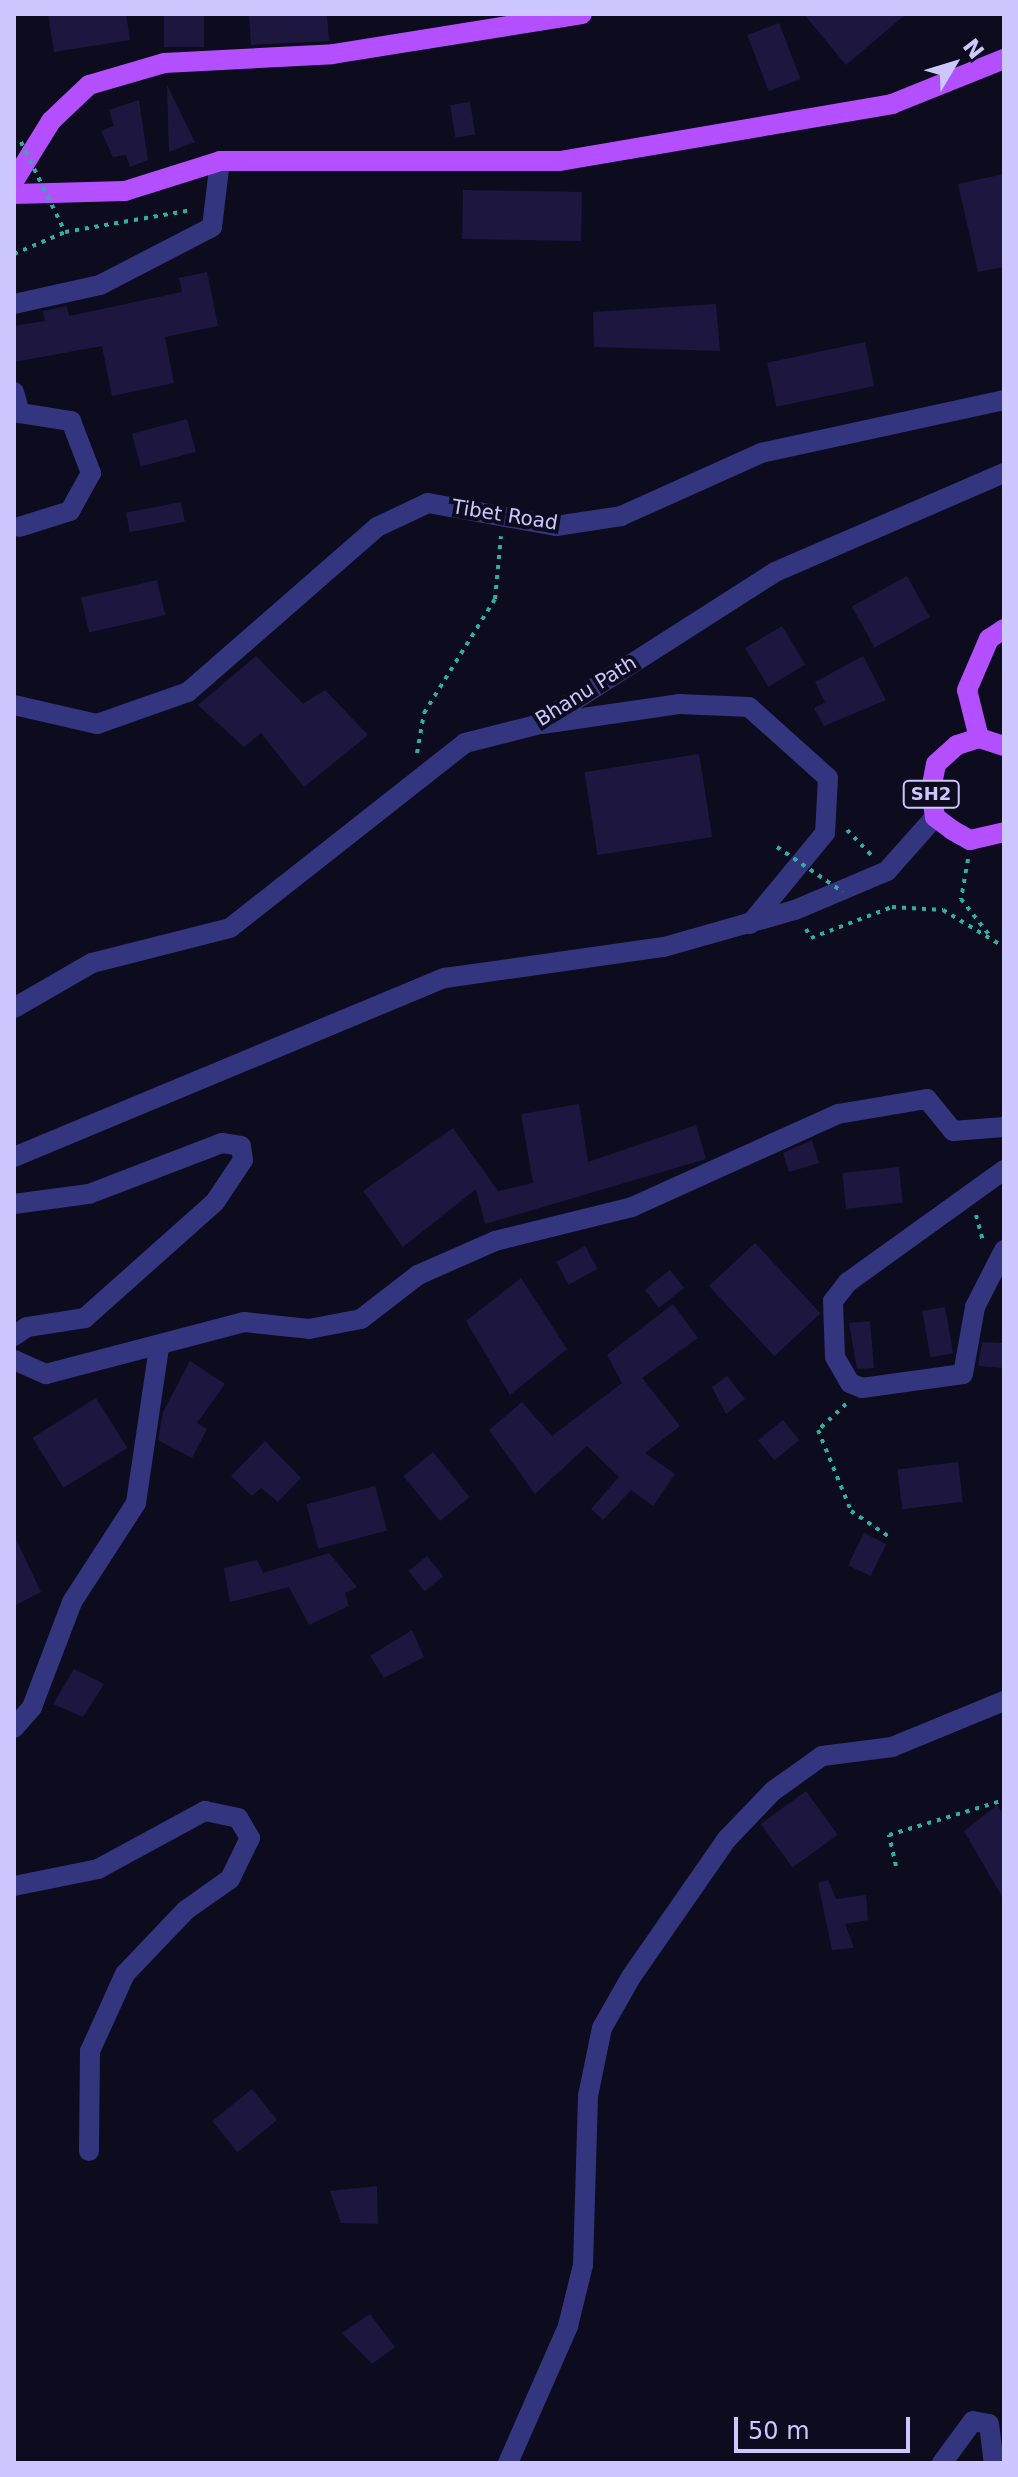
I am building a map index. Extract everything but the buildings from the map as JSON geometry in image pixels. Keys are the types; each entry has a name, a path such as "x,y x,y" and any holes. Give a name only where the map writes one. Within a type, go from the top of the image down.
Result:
{"main road":[{"path":"14,181 51,121 89,85 149,67 333,54 582,14"},
{"path":"14,194 125,191 220,161 560,161 892,104 1004,59"},
{"path":"1004,629 989,639 967,690 979,738 1004,746"},
{"name":"SH2","path":"970,840 935,817 936,764 979,738"},
{"path":"970,840 1004,832"}],"street":[{"path":"14,304 100,285 212,227 220,161"},
{"path":"14,392 20,413 71,421 91,473 70,511 19,527"},
{"name":"Tibet Road","path":"14,705 97,724 188,692 377,527 428,503 556,526 621,516 761,453 1004,400"},
{"name":"Bhanu Path","path":"14,1008 92,963 230,928 410,791 465,743 536,725 775,572 1004,473"},
{"path":"536,725 679,704 749,707 828,778 825,833 750,924"},
{"path":"14,1157 445,978 664,947 795,910 887,871 935,817"},
{"path":"14,1360 46,1374 159,1348 244,1322 309,1329 361,1319 418,1275 495,1241 632,1207 838,1114 927,1099 953,1131 1004,1127"},
{"path":"14,1204 89,1194 222,1143 241,1146 243,1160 215,1202 85,1318 27,1327 14,1336"},
{"path":"1004,1170 959,1209 848,1282 833,1301 835,1357 850,1383 862,1388 963,1374 990,1267 1004,1250"},
{"path":"14,1728 32,1707 72,1602 136,1503 159,1348"},
{"path":"508,2463 524,2440 572,2311 583,2265 588,2096 602,2028 631,1977 727,1839 773,1791 822,1756 892,1747 1004,1701"},
{"path":"14,1886 98,1869 205,1811 238,1818 250,1838 230,1879 186,1910 125,1974 90,2051 89,2151"},
{"path":"942,2463 973,2421 989,2424 994,2463"}],"path":[{"path":"21,142 65,232"},
{"path":"14,254 65,232 215,206"},
{"path":"410,791 424,713 495,599 507,517"},
{"path":"825,833 843,826 887,871"},
{"path":"970,840 961,899 993,940"},
{"path":"777,847 843,892"},
{"path":"795,910 811,938 892,907 943,910 1004,947"},
{"path":"959,1209 977,1216 990,1267"},
{"path":"862,1388 818,1430 851,1511 891,1538"},
{"path":"896,1866 889,1835 1004,1800"}]}
